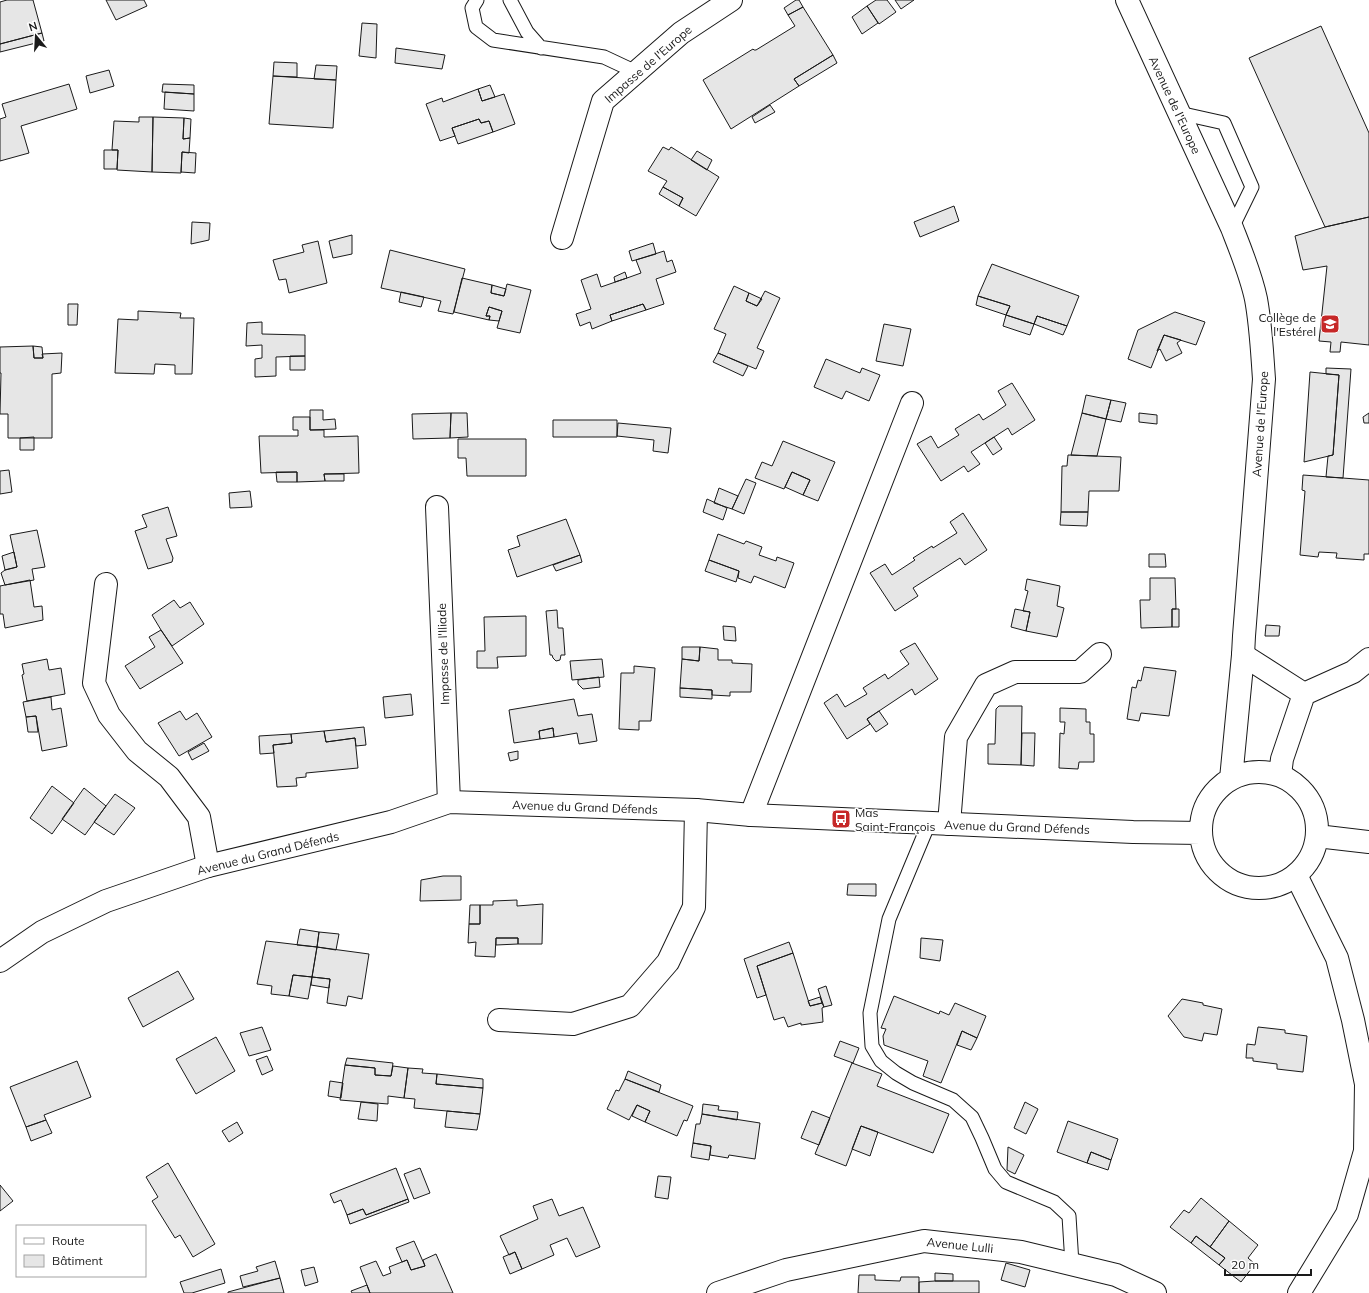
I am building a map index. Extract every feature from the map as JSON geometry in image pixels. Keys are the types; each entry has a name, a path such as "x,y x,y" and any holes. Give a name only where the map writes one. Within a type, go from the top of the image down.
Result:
{"street":[{"name":"Impasse de l'Europe","path":"562,238 604,101 681,33 731,0"},
{"name":"Avenue de l'Europe","path":"1126,0 1232,228 1245,260 1255,298 1262,338 1264,379 1243,655 1231,779"},
{"path":"751,815 912,403"},
{"name":"Impasse de l'Iliade","path":"437,507 449,802"},
{"path":"106,584 94,682 109,715 137,751 169,777 199,817 208,866"},
{"path":"939,823 956,737 986,685 1015,672 1080,672 1100,654"},
{"path":"1243,655 1304,694"},
{"path":"1280,775 1282,759 1304,694 1352,672 1369,659"},
{"path":"1264,772 1280,775 1297,785 1309,800 1316,817 1317,836 1314,851 1307,864 1296,875 1283,883 1267,888 1251,888 1236,884 1222,875 1211,863 1204,849 1201,833 1205,807 1220,786 1231,779 1247,773 1264,772"},
{"name":"Avenue du Grand Défends","path":"0,962 42,932 106,901 208,866 391,822 449,802 696,810 751,815 1133,832 1201,833"},
{"path":"499,1020 573,1024 630,1006 668,962 694,907 696,810"},
{"path":"1317,836 1369,842"},
{"path":"1296,875 1337,958 1354,1020 1366,1084 1365,1151 1347,1214 1299,1293"},
{"name":"Avenue Lulli","path":"718,1293 786,1270 924,1241 1022,1252 1116,1275 1154,1293"}],"lane":[{"path":"476,0 472,8 476,27 493,40 604,58 636,72"},
{"path":"510,0 527,32 541,48"},
{"path":"1179,113 1224,123 1252,187 1232,228"},
{"path":"939,823 889,919 870,1013 872,1046 881,1061 896,1073 913,1083 954,1100 972,1117 995,1169 1006,1182 1054,1202 1069,1216 1072,1264"}],"building":[{"path":"7,0 33,0 42,33 0,44 0,2"},
{"path":"106,0 144,0 147,6 116,20"},
{"path":"796,0 799,0 803,7 788,15 784,8"},
{"path":"876,0 887,0 896,12 879,24 867,6"},
{"path":"895,0 914,0 901,9"},
{"path":"867,6 878,23 862,34 852,17"},
{"path":"803,7 833,55 794,79 799,86 731,129 703,80 753,49 756,50 795,26 788,15"},
{"path":"362,23 377,24 376,58 359,56"},
{"path":"1321,26 1369,133 1369,217 1325,227 1249,58"},
{"path":"42,33 44,41 0,52 0,44"},
{"path":"396,48 445,55 442,69 395,63"},
{"path":"833,55 837,63 799,86 794,79"},
{"path":"274,62 297,63 297,77 273,76"},
{"path":"316,65 337,66 336,80 314,79"},
{"path":"109,70 114,86 90,93 86,76"},
{"path":"273,76 336,80 333,128 269,124"},
{"path":"69,84 77,109 21,126 29,153 0,161 0,119 6,117 2,104"},
{"path":"163,84 194,85 194,94 162,92"},
{"path":"490,85 495,97 482,101 478,89"},
{"path":"478,89 482,101 504,94 515,124 493,132 489,121 481,123 479,119 452,128 455,136 440,141 426,104 442,98 443,102"},
{"path":"165,92 194,94 194,111 164,109"},
{"path":"770,105 775,112 755,123 752,117"},
{"path":"139,117 153,117 152,172 117,170 118,150 112,150 114,121 139,122"},
{"path":"153,117 184,118 183,139 190,138 189,153 182,152 181,173 152,172"},
{"path":"184,118 191,119 190,138 183,139"},
{"path":"479,119 481,123 489,121 493,132 458,144 452,128"},
{"path":"663,147 669,150 671,147 719,177 696,216 679,206 683,198 663,187 667,181 648,171"},
{"path":"104,150 118,150 117,169 104,169"},
{"path":"697,151 712,160 707,170 691,160"},
{"path":"182,152 196,153 195,173 181,172"},
{"path":"663,187 683,198 679,206 659,194"},
{"path":"954,206 959,221 920,237 914,222"},
{"path":"1369,217 1369,345 1341,342 1340,352 1330,352 1331,342 1319,341 1327,266 1303,270 1295,236 1325,227"},
{"path":"192,222 210,223 209,240 191,244"},
{"path":"352,235 352,254 333,258 329,241"},
{"path":"318,241 327,283 289,293 286,279 279,280 273,260 304,252 302,245"},
{"path":"653,243 656,254 632,261 629,251"},
{"path":"390,250 465,269 453,314 438,311 441,301 381,288"},
{"path":"664,251 667,262 672,260 676,272 656,279 664,304 646,310 643,304 610,315 612,321 592,329 590,322 580,326 576,314 591,309 581,280 597,274 601,287 627,278 641,273 636,260"},
{"path":"992,264 1079,296 1067,326 1037,316 1034,324 1006,315 1010,306 978,296"},
{"path":"625,272 627,278 615,282 614,277"},
{"path":"462,278 492,285 491,293 504,296 507,284 531,290 520,333 497,328 502,311 489,307 486,316 490,316 489,320 454,312"},
{"path":"492,285 506,289 504,296 491,293"},
{"path":"734,286 749,293 746,301 757,306 765,291 780,298 757,348 764,351 756,369 718,353 726,334 714,329"},
{"path":"401,292 424,297 421,307 399,302"},
{"path":"749,293 762,299 757,306 746,301"},
{"path":"978,296 1010,306 1006,315 976,305"},
{"path":"68,304 78,304 77,325 68,325"},
{"path":"643,304 646,310 612,321 610,315"},
{"path":"489,307 502,311 499,321 489,320 490,316 486,316"},
{"path":"138,311 181,313 180,318 194,318 192,374 175,374 175,365 155,364 154,374 115,373 118,319 138,320"},
{"path":"1175,312 1205,322 1196,345 1164,335 1151,368 1128,359 1138,330"},
{"path":"1006,315 1034,324 1030,335 1003,326"},
{"path":"1037,316 1067,326 1063,335 1034,324"},
{"path":"262,322 262,334 305,335 305,356 276,357 276,376 255,377 255,359 262,358 262,345 246,346 247,323"},
{"path":"884,324 911,329 903,366 876,361"},
{"path":"1164,335 1181,340 1177,343 1182,353 1166,361 1160,349 1157,351"},
{"path":"33,346 34,358 43,358 42,354 62,353 61,373 52,374 52,438 8,438 8,414 0,414 0,347"},
{"path":"33,346 42,347 43,358 34,358"},
{"path":"718,353 748,366 743,376 713,362"},
{"path":"290,356 305,356 305,370 290,370"},
{"path":"826,359 860,373 862,368 880,375 869,401 846,391 842,399 814,387"},
{"path":"1326,368 1351,369 1343,478 1326,477 1328,456 1333,455 1339,375 1326,374"},
{"path":"1310,372 1339,375 1333,455 1304,462"},
{"path":"1012,383 1035,420 1012,435 1008,428 971,452 980,464 968,472 964,466 941,481 917,444 931,436 938,448 959,435 955,429 979,414 983,420 996,412 1006,405 998,391"},
{"path":"1086,395 1111,400 1106,419 1082,413"},
{"path":"1111,400 1126,403 1121,422 1106,419"},
{"path":"310,410 323,410 323,420 335,419 336,429 310,430"},
{"path":"451,413 450,438 413,439 412,414"},
{"path":"451,413 467,413 468,437 450,438"},
{"path":"1082,413 1106,419 1097,456 1071,455"},
{"path":"1139,413 1157,415 1157,424 1139,422"},
{"path":"1369,413 1369,423 1364,423 1363,417"},
{"path":"293,417 310,417 310,430 324,430 324,437 358,436 359,473 324,474 325,481 297,482 297,472 261,473 259,436 298,436 298,430 293,430"},
{"path":"553,420 617,420 617,437 553,437"},
{"path":"618,423 671,428 668,453 653,451 654,440 617,436"},
{"path":"34,437 34,450 20,450 20,438"},
{"path":"994,437 1002,449 993,455 985,443"},
{"path":"458,439 526,439 526,476 467,476 466,458 458,458"},
{"path":"783,441 835,462 818,501 803,495 810,480 792,472 784,489 755,478 762,462 772,466"},
{"path":"1068,455 1121,457 1119,491 1089,491 1088,512 1061,512 1062,466 1067,466"},
{"path":"9,470 12,492 0,494 0,471"},
{"path":"276,472 297,472 297,482 277,482"},
{"path":"792,472 810,480 803,495 785,487"},
{"path":"324,474 344,474 344,481 325,481"},
{"path":"1303,475 1369,480 1369,554 1364,554 1364,560 1336,558 1337,553 1319,552 1318,557 1300,555 1305,491 1302,490"},
{"path":"746,479 756,483 744,514 732,509"},
{"path":"719,488 738,496 732,509 714,503"},
{"path":"250,491 252,507 230,508 229,493"},
{"path":"707,499 727,508 723,520 703,512"},
{"path":"168,507 177,536 166,539 173,558 172,562 148,569 135,531 147,527 142,515"},
{"path":"1061,512 1088,512 1087,526 1060,525"},
{"path":"963,513 987,550 965,565 960,558 913,588 918,596 895,611 870,573 885,564 892,575 915,560 913,558 957,533 950,522"},
{"path":"566,519 580,555 517,577 508,550 520,546 517,536"},
{"path":"37,530 45,567 32,569 34,580 5,585 1,573 5,570 17,567 10,535"},
{"path":"718,534 744,544 746,541 762,547 759,555 776,561 777,557 794,563 785,588 754,576 751,583 738,578 739,571 709,560"},
{"path":"14,552 17,567 5,570 2,556"},
{"path":"1149,554 1165,554 1166,567 1149,567"},
{"path":"580,555 582,562 556,571 553,565"},
{"path":"709,560 739,571 736,582 705,571"},
{"path":"1150,578 1175,578 1176,609 1172,609 1172,627 1141,628 1140,600 1150,600"},
{"path":"1027,579 1060,586 1057,606 1064,608 1057,637 1026,631 1030,612 1023,611 1028,591 1025,590"},
{"path":"30,580 34,607 42,606 43,620 5,628 3,614 0,614 0,586"},
{"path":"174,600 180,608 190,602 204,624 172,646 152,615"},
{"path":"1015,609 1030,612 1026,631 1011,627"},
{"path":"1172,609 1179,609 1179,627 1172,627"},
{"path":"557,610 558,628 563,628 565,655 561,655 560,660 556,661 552,655 550,655 546,611"},
{"path":"526,616 526,656 497,657 498,668 477,668 477,651 485,651 484,617"},
{"path":"1266,625 1280,626 1279,636 1265,636"},
{"path":"723,626 735,627 736,641 724,640"},
{"path":"161,630 183,663 140,689 125,666 155,647 149,637"},
{"path":"915,643 938,679 915,695 912,689 867,719 870,724 847,739 824,703 837,694 845,707 867,694 863,688 885,674 888,679 909,664 900,651"},
{"path":"682,647 700,647 699,661 682,659"},
{"path":"700,647 718,649 718,660 732,660 732,663 752,664 751,692 730,692 730,696 712,695 712,690 680,688 682,659 699,661"},
{"path":"47,659 49,670 61,668 65,694 27,701 22,675 24,674 22,664"},
{"path":"602,659 604,677 572,680 570,661"},
{"path":"634,666 655,668 651,721 639,721 639,730 619,729 621,673 634,673"},
{"path":"1144,667 1176,671 1169,716 1141,713 1139,721 1127,719 1132,687 1136,688 1138,680 1141,681"},
{"path":"599,677 600,687 583,689 578,684 578,680"},
{"path":"680,688 712,690 712,699 680,697"},
{"path":"411,694 413,715 385,718 383,697"},
{"path":"51,697 52,710 61,708 67,746 42,751 36,716 26,717 23,702"},
{"path":"574,699 578,716 592,714 597,741 579,744 577,733 554,737 553,728 539,731 540,739 514,743 509,710"},
{"path":"999,706 1022,706 1021,765 988,764 988,744 995,744 996,709"},
{"path":"1060,708 1086,709 1086,722 1090,722 1090,734 1094,734 1094,762 1079,762 1078,769 1059,768 1060,733 1064,734 1065,722 1060,722"},
{"path":"180,711 186,720 197,713 212,737 179,756 158,723"},
{"path":"879,711 888,724 876,732 867,719"},
{"path":"36,716 38,732 28,732 26,717"},
{"path":"364,727 366,745 356,746 355,738 326,742 324,731"},
{"path":"553,728 554,737 540,739 539,731"},
{"path":"324,731 326,742 355,738 358,768 306,773 306,777 296,778 297,786 277,787 273,745 292,743 291,734"},
{"path":"1022,733 1035,733 1034,766 1021,765"},
{"path":"291,734 292,743 273,745 274,753 260,754 259,736"},
{"path":"204,743 209,751 192,760 188,752"},
{"path":"518,751 518,759 510,761 508,753"},
{"path":"52,786 74,803 52,834 30,818"},
{"path":"84,788 106,806 85,835 62,819"},
{"path":"115,794 135,808 114,835 94,822"},
{"path":"443,876 461,876 461,900 420,901 421,880"},
{"path":"848,884 876,884 876,896 847,895"},
{"path":"517,900 517,906 543,904 542,944 518,944 518,938 496,938 495,957 475,956 476,942 468,943 469,924 480,924 480,905 493,905 493,901"},
{"path":"470,905 480,905 480,924 469,924"},
{"path":"300,929 319,932 317,947 297,945"},
{"path":"319,932 339,934 336,950 317,947"},
{"path":"496,938 518,938 518,944 496,945"},
{"path":"921,938 943,940 940,961 920,958"},
{"path":"266,941 317,947 312,977 293,975 289,996 271,994 272,986 257,984"},
{"path":"789,942 793,953 757,966 766,995 757,998 744,959"},
{"path":"317,947 369,954 362,999 348,996 346,1006 327,1003 330,979 312,977"},
{"path":"793,953 810,1006 822,1003 824,1007 822,1008 823,1022 801,1025 801,1023 788,1027 784,1017 774,1020 757,966"},
{"path":"178,971 194,999 143,1027 128,998"},
{"path":"293,975 312,977 308,999 289,996"},
{"path":"312,977 330,979 329,988 311,985"},
{"path":"826,986 832,1005 824,1007 818,989"},
{"path":"894,996 939,1014 940,1011 949,1015 955,1003 986,1016 977,1038 962,1031 941,1083 923,1076 928,1061 884,1045 883,1036 886,1029 881,1028"},
{"path":"820,997 822,1003 810,1006 808,1001"},
{"path":"1182,999 1203,1003 1203,1005 1222,1009 1217,1035 1204,1033 1202,1041 1184,1037 1168,1016"},
{"path":"262,1027 271,1050 249,1056 240,1033"},
{"path":"1258,1027 1285,1030 1285,1033 1307,1036 1303,1072 1277,1069 1277,1064 1253,1061 1253,1058 1246,1058 1247,1044 1255,1045"},
{"path":"962,1031 977,1038 971,1050 957,1045"},
{"path":"216,1037 235,1071 196,1094 176,1059"},
{"path":"840,1041 859,1048 853,1063 834,1056"},
{"path":"267,1056 273,1070 262,1075 256,1060"},
{"path":"347,1058 393,1063 391,1076 375,1075 375,1068 345,1065"},
{"path":"77,1061 91,1097 44,1115 46,1120 26,1127 10,1087"},
{"path":"852,1063 882,1074 877,1086 949,1114 933,1153 861,1126 846,1166 815,1154"},
{"path":"345,1065 375,1068 375,1075 391,1076 393,1066 408,1068 404,1098 388,1096 388,1104 340,1100"},
{"path":"408,1068 423,1069 422,1073 437,1074 436,1084 483,1088 480,1114 414,1108 415,1099 404,1098"},
{"path":"628,1071 661,1085 659,1092 625,1079"},
{"path":"437,1074 483,1079 483,1088 436,1084"},
{"path":"625,1079 693,1106 687,1121 684,1120 677,1136 645,1122 650,1111 637,1105 629,1120 607,1109 616,1090 619,1091"},
{"path":"330,1081 343,1083 341,1098 328,1096"},
{"path":"361,1102 378,1104 377,1121 358,1119"},
{"path":"1025,1102 1038,1109 1026,1134 1014,1128"},
{"path":"703,1104 719,1106 718,1110 738,1112 737,1120 702,1114"},
{"path":"637,1105 650,1111 645,1122 632,1116"},
{"path":"447,1111 480,1114 477,1130 445,1127"},
{"path":"812,1111 830,1118 819,1145 801,1138"},
{"path":"702,1114 760,1123 755,1159 729,1155 728,1158 710,1155 711,1146 693,1143 696,1124 700,1124"},
{"path":"46,1120 52,1133 31,1141 26,1127"},
{"path":"1068,1121 1118,1139 1111,1160 1091,1152 1087,1163 1057,1152"},
{"path":"237,1122 243,1133 229,1142 222,1131"},
{"path":"861,1126 878,1132 870,1156 852,1149"},
{"path":"693,1143 711,1146 709,1160 691,1157"},
{"path":"1008,1147 1024,1155 1015,1174 1007,1170"},
{"path":"1091,1152 1111,1160 1108,1170 1087,1163"},
{"path":"168,1163 215,1244 193,1257 180,1235 175,1238 152,1201 158,1197 146,1177"},
{"path":"396,1168 408,1199 366,1215 363,1209 347,1215 341,1200 334,1203 330,1194"},
{"path":"420,1168 430,1193 414,1199 404,1174"},
{"path":"658,1176 671,1177 668,1199 655,1197"},
{"path":"0,1185 13,1201 0,1211"},
{"path":"1201,1198 1229,1221 1210,1247 1196,1236 1191,1243 1170,1227 1184,1210 1189,1213"},
{"path":"408,1199 409,1202 350,1224 347,1215 363,1209 366,1215"},
{"path":"552,1199 559,1216 583,1207 600,1247 576,1257 567,1238 550,1245 554,1255 522,1269 515,1252 509,1255 500,1236 538,1219 533,1206"},
{"path":"1229,1221 1258,1245 1248,1258 1255,1264 1241,1282 1219,1265 1225,1258 1210,1247"},
{"path":"1196,1236 1225,1258 1219,1265 1191,1243"},
{"path":"414,1241 425,1266 411,1270 407,1260 402,1262 396,1248"},
{"path":"515,1252 522,1269 510,1274 503,1257"},
{"path":"436,1254 453,1293 370,1293 360,1267 376,1261 383,1276 391,1273 389,1267 407,1260 411,1270 425,1266 423,1260"},
{"path":"275,1261 280,1278 243,1287 240,1276 258,1271 256,1267"},
{"path":"1006,1263 1030,1270 1025,1287 1001,1280"},
{"path":"314,1267 318,1282 305,1286 301,1270"},
{"path":"221,1269 225,1283 192,1293 184,1293 180,1282"},
{"path":"935,1273 953,1274 953,1281 935,1281"},
{"path":"859,1275 875,1275 875,1280 900,1281 901,1277 919,1277 919,1293 858,1293"},
{"path":"280,1278 284,1293 228,1293 228,1292"},
{"path":"979,1281 979,1293 919,1293 919,1282"},
{"path":"367,1285 370,1293 352,1293 351,1291"}],"place":[{"name":"Collège de l'Estérel","path":"1330,324"},
{"name":"Mas Saint-François","path":"841,819"}]}
